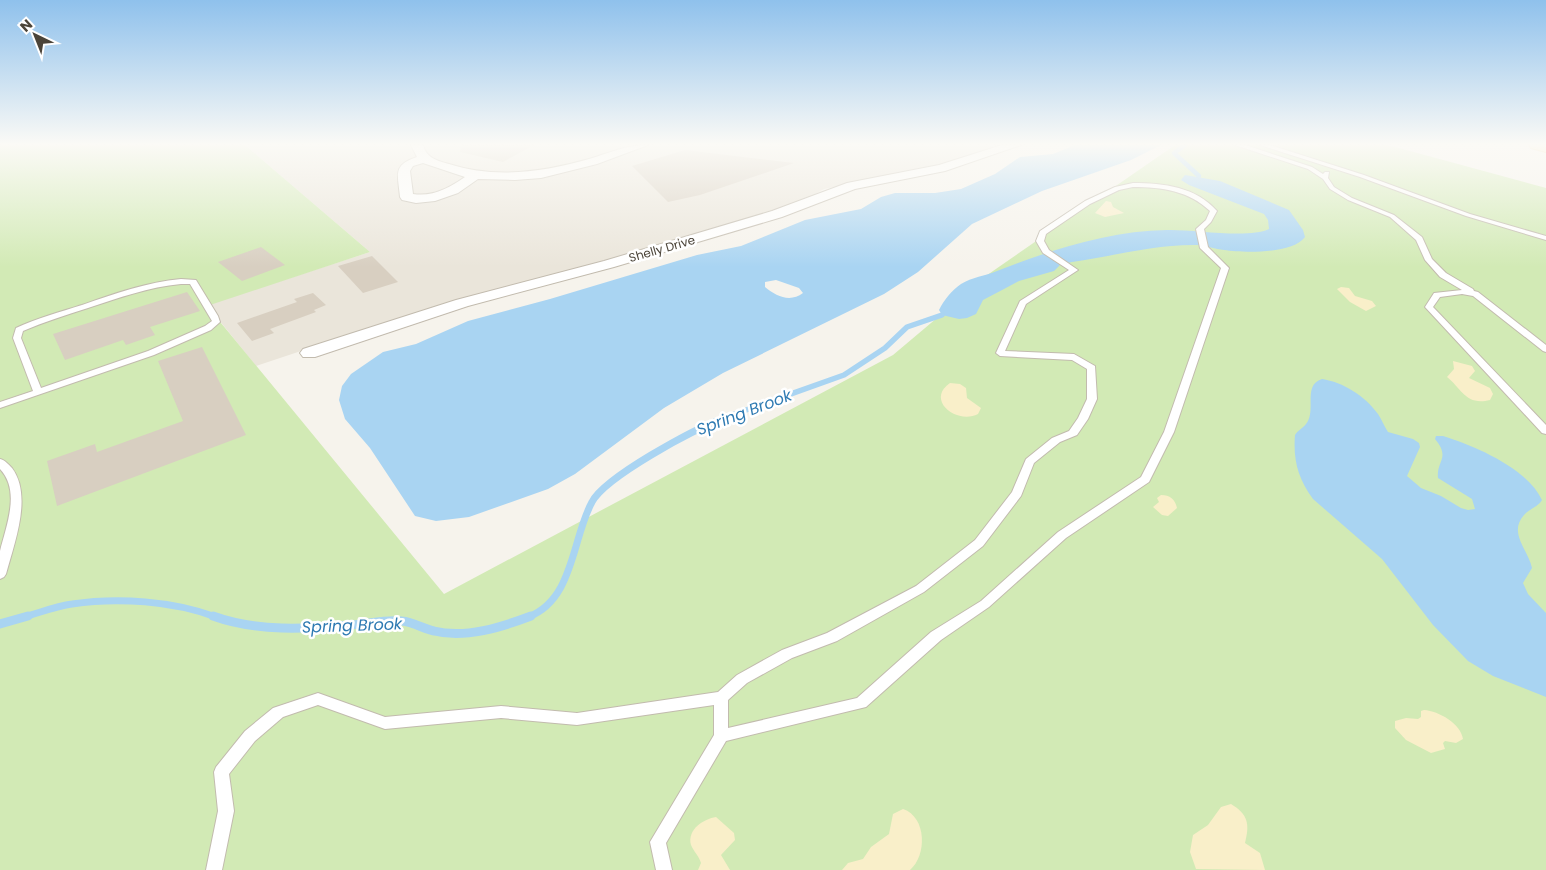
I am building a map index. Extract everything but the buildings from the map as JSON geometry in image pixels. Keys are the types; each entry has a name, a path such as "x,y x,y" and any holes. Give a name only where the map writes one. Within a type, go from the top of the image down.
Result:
{"street":[{"path":"406,186 407,197 425,199 455,191 462,186"},
{"name":"Shelly Drive","path":"309,353 462,303 668,247 777,214 854,186"}],"lane":[{"path":"214,870 226,811 222,772 250,736 278,712 318,699 385,723 501,712 578,719 721,698 742,679 772,662 840,633 920,589 978,544 1017,493 1030,461 1056,440 1073,433 1083,419 1092,399 1092,368 1074,357 1000,353 1022,303 1074,270 1046,251 1040,241 1043,233 1094,198 1129,186"},
{"path":"721,736 861,703 936,636 986,604 1062,535 1145,479 1169,432 1225,268 1204,248 1200,229 1209,221 1214,211 1204,200 1186,191 1163,186"},
{"path":"1330,186 1350,199 1392,216 1420,239 1429,260 1443,276 1475,294 1546,349"},
{"path":"1387,186 1468,215 1546,238"},
{"path":"0,404 151,353 208,328 216,322 214,316 193,282 182,281 134,292 35,322 19,330 17,338 37,390"},
{"path":"1475,294 1462,292 1437,295 1430,307 1473,357 1497,377 1546,432"},
{"path":"0,462 10,474 16,495 16,507 0,574"},
{"path":"664,870 658,842 721,736 721,698"}],"shaded area":[{"path":"292,186 841,186 824,189 798,204 647,249 442,304 256,366 207,305 370,252"}],"green space":[{"path":"0,186 292,186 370,252 207,306 444,594 893,355 950,307 967,289 1116,186 1537,186 1546,188 1546,870 0,870"}],"sand":[{"path":"1106,201 1111,202 1113,207 1124,213 1105,217 1095,213"},
{"path":"1341,287 1349,288 1355,296 1372,301 1376,306 1366,311 1350,302 1337,289"},
{"path":"1453,361 1472,366 1475,371 1469,378 1490,388 1493,394 1490,400 1475,401 1470,399 1447,377 1454,369"},
{"path":"950,383 960,384 966,388 967,398 981,408 978,414 970,417 961,416 953,414 947,409 942,403 941,397 943,390"},
{"path":"1161,495 1172,498 1177,508 1168,516 1162,515 1153,507 1159,502 1157,498"},
{"path":"1421,711 1436,713 1454,723 1463,739 1456,743 1445,741 1443,743 1445,749 1431,753 1406,740 1395,728 1395,721 1406,718 1418,719 1421,717"},
{"path":"1231,804 1244,816 1247,825 1245,843 1260,853 1265,870 1196,869 1190,852 1193,835 1208,825 1221,807"},
{"path":"903,809 911,813 917,820 922,837 922,847 919,856 916,864 910,870 842,870 848,863 863,859 871,847 889,834 893,814"},
{"path":"716,817 734,833 735,840 721,855 730,870 698,870 701,863 691,845 690,839 698,826 706,820"}],"water":[{"path":"969,186 1058,186 972,224 918,272 884,294 723,373 664,408 575,474 548,489 469,517 436,521 415,516 370,448 345,419 339,400 342,386 351,374 383,352 416,344 468,321 550,299 697,255 741,246 805,220 861,209 881,197 895,193 935,193 961,189","holes":["776,280 799,288 803,293 793,298 783,297 765,287 765,282"]},
{"path":"1191,186 1231,186 1289,210 1303,230 1305,237 1299,243 1290,247 1268,251 1233,251 1198,245 1182,245 1151,248 1072,262 1060,265 1054,271 1019,281 983,300 976,314 967,318 959,319 942,315 939,310 951,292 965,282 1059,249 1102,238 1145,231 1260,232 1269,229 1268,220 1264,214"},
{"path":"1322,379 1338,383 1367,401 1378,414 1388,432 1413,439 1419,443 1420,447 1407,476 1421,488 1441,496 1461,508 1475,509 1472,499 1438,478 1442,451 1435,439 1436,436 1443,436 1499,460 1513,468 1535,488 1542,500 1524,515 1518,528 1518,535 1532,568 1523,583 1528,594 1546,613 1546,697 1493,676 1468,661 1433,625 1382,559 1313,499 1308,492 1300,477 1296,461 1295,435 1309,419 1311,392 1316,382"}],"waterway":[{"name":"Spring Brook","path":"718,420 844,375 885,348 907,327 942,315"},
{"name":"Spring Brook","path":"528,617 543,609 555,597 570,567 585,517 592,502 600,492 631,467 651,455 722,419"},
{"name":"Spring Brook","path":"24,617 72,604 108,601 164,604 216,617"},
{"name":"Spring Brook","path":"0,624 28,616"},
{"name":"Spring Brook","path":"213,616 247,625 282,628 402,621 434,631 458,634 496,628 531,616"}]}
